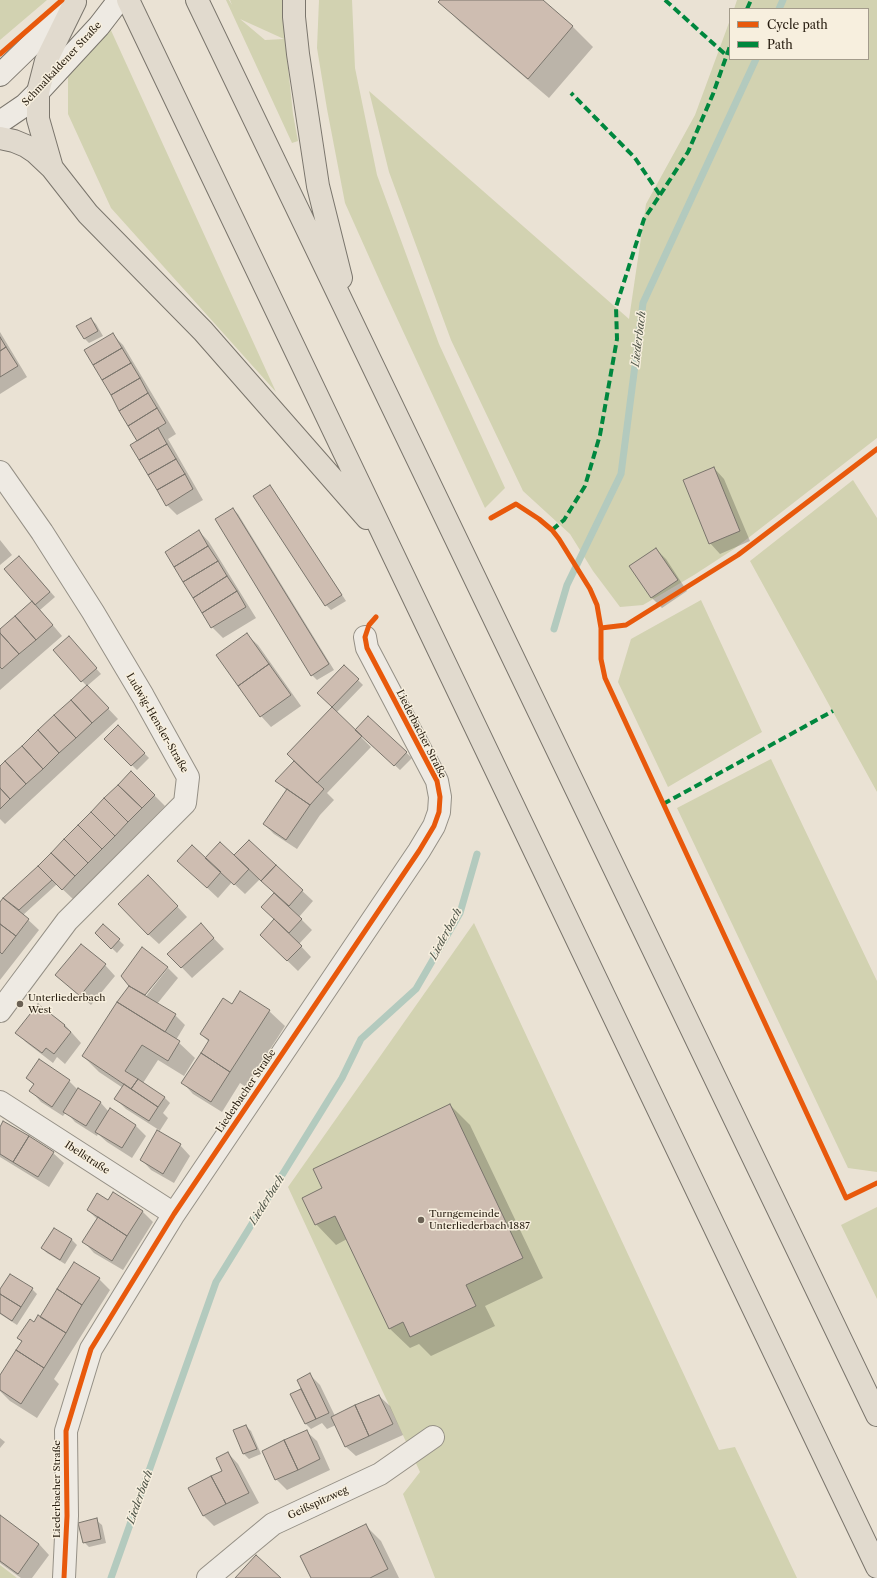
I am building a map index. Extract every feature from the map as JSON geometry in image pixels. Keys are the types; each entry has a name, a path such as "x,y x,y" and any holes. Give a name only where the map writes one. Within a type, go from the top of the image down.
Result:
{"highway":[{"path":"197,0 877,1415"},
{"path":"294,0 294,17 298,54 318,186 352,322"},
{"path":"52,168 38,119 38,92 46,61 76,1"},
{"path":"127,4 877,1567"},
{"path":"0,138 14,141 26,146 35,152 52,168 88,214 203,331 384,537"}],"street":[{"path":"0,75 76,1"},
{"name":"Schmalkaldener Straße","path":"0,122 25,105 98,26 127,4"},
{"name":"Ludwig-Hensler-Straße","path":"0,472 42,532 92,612 143,696 188,777 185,803 67,921 0,1011"},
{"name":"Liederbacher Straße","path":"64,1578 67,1516 66,1432 91,1349 174,1214 419,851 434,826 439,812 440,797 437,781 367,648 365,636"},
{"name":"Ibellstraße","path":"0,1102 174,1214"},
{"name":"Geißspitzweg","path":"208,1578 273,1524 380,1474 433,1437"}],"green space":[{"path":"0,0 47,0 0,40"},
{"path":"226,0 229,0 232,5 230,0 287,0 285,39 293,114 298,141 292,143","holes":["240,19 284,39 265,40"]},
{"path":"319,0 352,0 355,68 377,175 439,344 505,488 485,508 345,203 317,48"},
{"path":"737,0 877,0 877,438 734,549 643,605 620,607 593,571 570,534 523,491 451,340 389,172 369,91 629,319 646,204 695,115 729,23 729,60 869,60 869,8 734,8"},
{"path":"109,26 276,392 111,208 68,114 68,77"},
{"path":"853,480 877,518 877,792 750,561"},
{"path":"701,600 762,732 668,787 618,682 631,639"},
{"path":"771,759 877,981 877,1172 848,1168 677,808"},
{"path":"474,923 719,1450 735,1447 797,1578 435,1578 403,1494 420,1472 288,1187"},
{"path":"877,1207 877,1299 841,1225"},
{"path":"0,1565 17,1578 0,1578"}],"building":[{"path":"440,0 543,0 573,26 528,79 438,2"},
{"path":"91,318 98,331 84,339 76,326"},
{"path":"113,333 122,348 93,365 84,350"},
{"path":"0,337 6,347 0,351"},
{"path":"6,347 18,366 0,377 0,351"},
{"path":"122,348 131,363 102,380 93,365"},
{"path":"131,363 140,378 111,395 102,380"},
{"path":"140,378 148,393 119,411 111,395"},
{"path":"148,393 157,408 128,426 119,411"},
{"path":"157,408 166,423 137,441 128,426"},
{"path":"158,428 167,444 139,460 130,445"},
{"path":"167,444 176,459 148,475 139,460"},
{"path":"176,459 185,474 157,490 148,475"},
{"path":"714,467 740,531 709,544 683,480"},
{"path":"185,474 193,489 166,506 157,490"},
{"path":"270,485 342,595 325,606 253,496"},
{"path":"233,508 329,664 311,676 215,519"},
{"path":"199,530 208,546 174,567 165,552"},
{"path":"208,546 218,561 183,582 174,567"},
{"path":"656,548 678,580 651,598 629,566"},
{"path":"19,556 50,592 35,605 4,569"},
{"path":"218,561 227,576 193,598 183,582"},
{"path":"227,576 237,591 202,613 193,598"},
{"path":"237,591 246,607 211,628 202,613"},
{"path":"32,601 53,625 36,640 15,616"},
{"path":"15,616 36,640 19,654 0,633 0,629"},
{"path":"0,633 19,654 2,669 0,667"},
{"path":"247,633 269,664 238,686 216,655"},
{"path":"69,636 97,668 81,682 53,650"},
{"path":"269,664 291,695 260,717 238,686"},
{"path":"344,665 359,679 332,707 317,693"},
{"path":"87,685 109,708 92,723 71,700"},
{"path":"71,700 92,723 76,738 54,715"},
{"path":"332,707 362,736 317,783 287,754"},
{"path":"54,715 76,738 59,753 38,730"},
{"path":"368,716 407,752 394,766 355,730"},
{"path":"118,725 145,753 131,766 104,739"},
{"path":"38,730 59,753 43,769 22,746"},
{"path":"22,746 43,769 26,784 5,761"},
{"path":"5,761 26,784 10,799 0,788 0,766"},
{"path":"294,761 324,789 310,805 275,781"},
{"path":"131,771 155,795 142,808 118,785"},
{"path":"118,785 142,808 128,822 104,798"},
{"path":"0,788 10,799 0,809"},
{"path":"287,789 310,805 286,840 263,824"},
{"path":"104,798 128,822 115,836 91,812"},
{"path":"91,812 115,836 102,849 78,825"},
{"path":"78,825 102,849 88,863 64,839"},
{"path":"64,839 88,863 75,876 51,853"},
{"path":"249,840 276,865 261,881 234,855"},
{"path":"220,842 249,869 234,885 205,858"},
{"path":"192,845 221,872 207,888 177,861"},
{"path":"51,853 75,876 62,890 38,866"},
{"path":"276,865 303,890 289,906 261,881"},
{"path":"38,866 52,880 19,910 3,898"},
{"path":"148,875 178,906 148,935 118,904"},
{"path":"274,893 302,919 289,933 261,907"},
{"path":"3,898 29,919 16,936 0,924 0,902"},
{"path":"274,919 302,946 287,961 260,935"},
{"path":"201,923 214,938 181,968 167,954"},
{"path":"0,924 16,936 2,954 0,952"},
{"path":"103,924 120,939 111,949 95,933"},
{"path":"81,944 106,964 80,996 55,975"},
{"path":"142,947 168,967 145,995 129,986 121,976"},
{"path":"129,986 176,1014 165,1032 117,1002"},
{"path":"240,991 270,1010 230,1072 201,1053 209,1040 200,1034 223,998 232,1004"},
{"path":"117,1002 180,1041 168,1061 142,1045 125,1071 138,1079 131,1089 82,1056"},
{"path":"38,1004 65,1025 64,1026 71,1032 54,1054 46,1048 42,1053 15,1033"},
{"path":"201,1053 230,1072 211,1102 181,1083"},
{"path":"39,1059 70,1080 52,1107 29,1091 34,1084 26,1078"},
{"path":"138,1079 165,1097 158,1107 131,1089"},
{"path":"124,1084 158,1107 149,1121 114,1099"},
{"path":"78,1088 101,1102 86,1126 63,1112"},
{"name":"Turngemeinde Unterliederbach 1887","path":"450,1104 523,1258 466,1285 476,1306 410,1337 403,1322 389,1329 335,1216 315,1225 302,1198 322,1188 313,1169"},
{"path":"110,1108 136,1125 122,1148 95,1132"},
{"path":"3,1121 29,1136 13,1162 0,1154 0,1127"},
{"path":"157,1130 181,1144 163,1174 140,1160"},
{"path":"29,1136 54,1152 38,1177 13,1162"},
{"path":"113,1192 143,1211 127,1236 87,1210 97,1193 108,1200"},
{"path":"98,1217 127,1236 112,1261 82,1242"},
{"path":"54,1228 72,1239 60,1260 41,1248"},
{"path":"74,1262 100,1278 82,1305 57,1289"},
{"path":"10,1274 33,1288 21,1307 0,1294 0,1289"},
{"path":"57,1289 82,1305 66,1333 40,1317"},
{"path":"0,1294 21,1307 12,1321 0,1313"},
{"path":"38,1315 66,1333 44,1368 16,1350 22,1341 17,1338 30,1319 34,1322"},
{"path":"16,1350 44,1368 21,1404 0,1390 0,1375"},
{"path":"310,1373 329,1413 316,1419 297,1380"},
{"path":"301,1389 316,1419 305,1424 290,1394"},
{"path":"379,1395 393,1424 369,1436 355,1405"},
{"path":"355,1405 369,1436 345,1447 331,1417"},
{"path":"246,1425 257,1449 243,1454 233,1430"},
{"path":"307,1430 320,1459 298,1470 284,1440"},
{"path":"284,1440 298,1470 275,1480 262,1451"},
{"path":"228,1452 249,1493 226,1504 211,1476 222,1471 216,1458"},
{"path":"211,1476 226,1504 203,1516 188,1488"},
{"path":"0,1515 39,1544 18,1574 0,1561"},
{"path":"97,1518 101,1539 83,1543 78,1523"},
{"path":"366,1524 388,1569 370,1578 311,1578 300,1556"},
{"path":"256,1555 281,1578 235,1578"}],"waterway":[{"name":"Liederbach","path":"779,8 783,0"},
{"name":"Liederbach","path":"554,629 567,585 621,474 643,303 756,60"},
{"name":"Liederbach","path":"111,1578 216,1282 342,1078 361,1039 416,989 460,913 477,854"}],"marked path":[{"path":"665,0 726,55"},
{"path":"747,8 751,0"},
{"path":"660,195 688,152 713,94 729,49"},
{"path":"552,530 564,520 585,486 600,435 617,339 616,307 644,219 660,195 635,158 571,93"},
{"path":"663,804 833,711"}],"cycle path":[{"path":"0,54 62,0"},
{"path":"601,628 626,625 738,555 877,449"},
{"path":"491,518 516,504 539,519 552,530 559,539 590,589 597,605 601,628 601,659 605,678 846,1198 877,1183"},
{"path":"64,1578 67,1516 66,1431 91,1349 174,1214 419,851 434,826 439,812 440,797 437,781 367,648 365,637 369,625 376,617"}],"place":[{"name":"Unterliederbach West","path":"20,1004"},
{"name":"Turngemeinde Unterliederbach 1887","path":"421,1220"}]}
